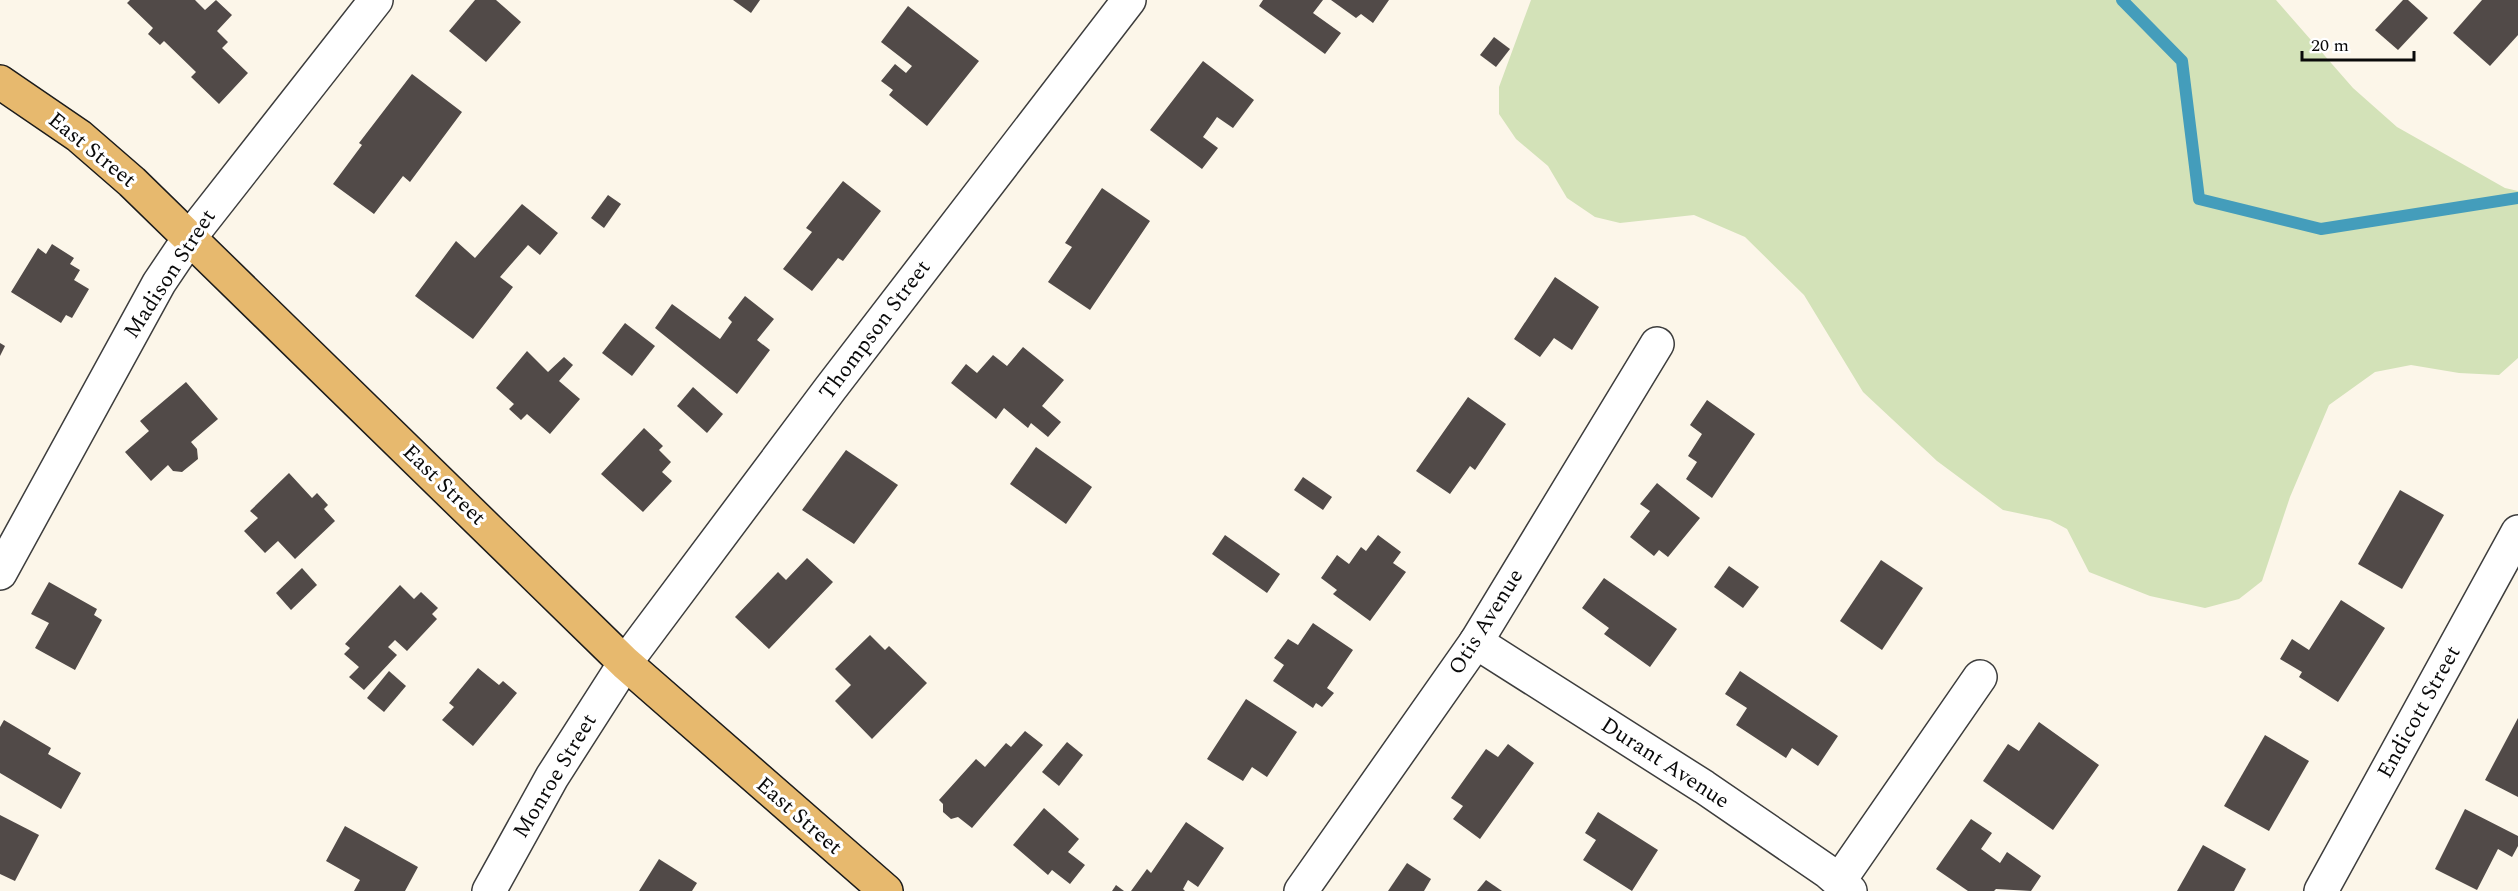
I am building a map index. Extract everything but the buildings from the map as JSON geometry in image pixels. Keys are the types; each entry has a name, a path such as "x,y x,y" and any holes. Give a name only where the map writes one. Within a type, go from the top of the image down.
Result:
{"main road":[{"name":"East Street","path":"0,82 79,136 190,237 625,663 886,891"}],"street":[{"name":"Madison Street","path":"0,573 139,317 190,237 376,0"},
{"name":"Thompson Street","path":"625,663 830,389 1129,0"},
{"name":"Otis Avenue","path":"1301,891 1476,642 1657,344"},
{"name":"Endicott Street","path":"2321,891 2518,532"},
{"name":"Durant Avenue","path":"1476,642 1704,787 1845,886"},
{"name":"Monroe Street","path":"489,891 552,777 625,663"},
{"path":"1845,886 1926,756 1980,676"}],"green space":[{"path":"1531,0 2276,0 2353,88 2397,127 2505,188 2518,191 2518,358 2499,375 2459,373 2411,365 2375,372 2329,405 2290,497 2262,581 2239,599 2205,608 2150,596 2089,572 2067,529 2050,520 2003,510 1937,461 1863,392 1804,295 1745,237 1694,215 1620,223 1595,217 1567,198 1548,166 1516,139 1499,114 1499,87"}],"waterway":[{"path":"2122,0 2182,61 2199,199 2321,229 2518,198"}]}
